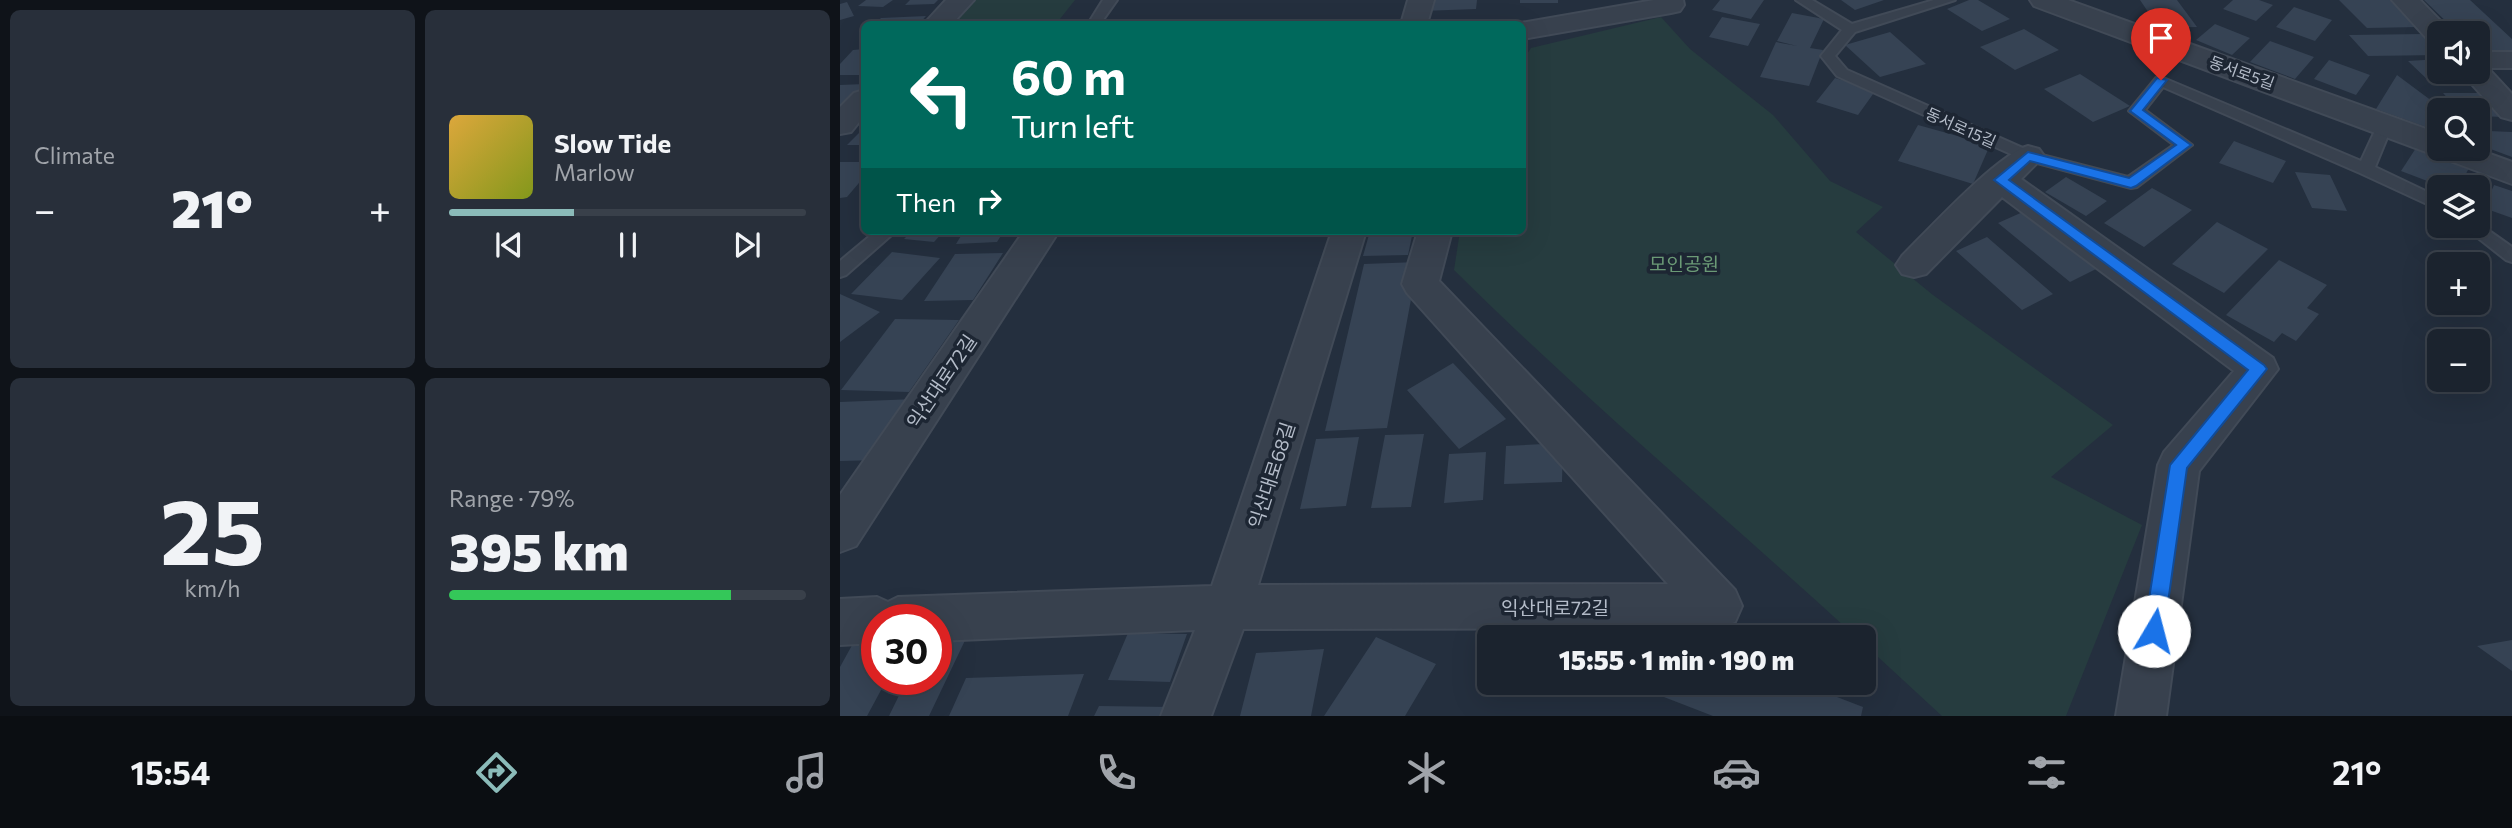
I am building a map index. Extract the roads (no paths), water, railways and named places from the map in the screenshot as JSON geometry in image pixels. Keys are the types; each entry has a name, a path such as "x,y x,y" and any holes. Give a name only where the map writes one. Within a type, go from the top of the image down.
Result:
{"street":[{"path":"940,21 961,0"},
{"path":"1415,21 1422,0"},
{"path":"1526,31 1671,5 1670,0"},
{"name":"동서로5길","path":"2043,0 2427,140"},
{"path":"2405,0 2427,23"},
{"path":"2490,60 2512,60"},
{"path":"2486,84 2512,111"},
{"path":"840,125 861,102"},
{"path":"2479,161 2512,174"},
{"path":"1914,265 2014,168 2259,369 2179,465 2141,716"},
{"name":"익산대로72길","path":"840,532 853,490 1039,235"},
{"name":"익산대로68길","path":"1186,716 1228,607 1348,235"},
{"name":"익산대로72길","path":"952,618 1228,607 1718,606 1420,284 1434,235"},
{"path":"840,622 861,621"}],"lane":[{"path":"1096,21 1111,0"},
{"path":"1803,0 1850,29 1948,0"},
{"name":"동서로15길","path":"1850,29 1828,56 1842,73 2014,168 2131,183 2184,145 2136,111 2161,80 2367,169 2427,199"},
{"path":"2367,169 2385,123"},
{"path":"840,271 882,235"},
{"path":"2487,238 2512,257"}],"park label":[{"name":"모인공원","path":"1684,263"}]}
